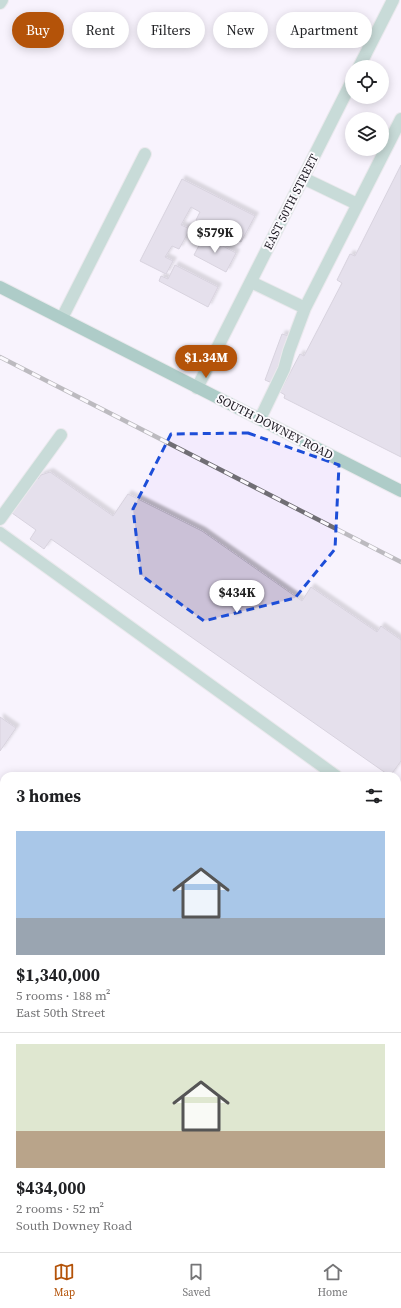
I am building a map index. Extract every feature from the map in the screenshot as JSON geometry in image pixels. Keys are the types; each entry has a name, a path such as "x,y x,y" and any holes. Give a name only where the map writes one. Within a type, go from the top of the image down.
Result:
{"main road":[{"name":"SOUTH DOWNEY ROAD","path":"0,287 401,491"}],"street":[{"path":"363,60 393,0"},
{"name":"EAST 50TH STREET","path":"197,388 345,95"},
{"path":"260,420 284,368 305,308 401,119"},
{"path":"62,318 144,154"},
{"path":"303,178 357,204"},
{"path":"251,282 305,308"},
{"path":"0,519 61,435"},
{"path":"0,533 330,772"}],"highlighted area":[{"path":"248,433 339,465 335,549 295,598 204,621 141,575 133,509 171,434"}],"shaded area":[{"path":"0,0 401,0 401,772 0,772"}],"building":[{"path":"401,165 401,457 284,398 285,395 280,392 300,354 304,356 342,283 337,280 350,254 355,256"},
{"path":"182,179 255,216 241,242 228,236 232,228 221,222 217,230 196,220 200,212 191,207 181,225 190,229 179,249 172,246 165,257 173,261 166,274 140,261"},
{"path":"204,236 236,253 226,272 194,255"},
{"path":"175,265 218,287 208,307 159,281 161,276 168,279"},
{"path":"282,334 289,336 272,383 265,380"},
{"path":"50,472 113,516 128,494 202,531 302,601 311,587 377,632 381,626 401,640 401,761 393,772 384,772 51,539 44,549 30,539 36,530 12,513 37,478 38,479 41,475"},
{"path":"0,717 16,728 0,751"}],"railway":[{"path":"0,357 401,562"}]}
